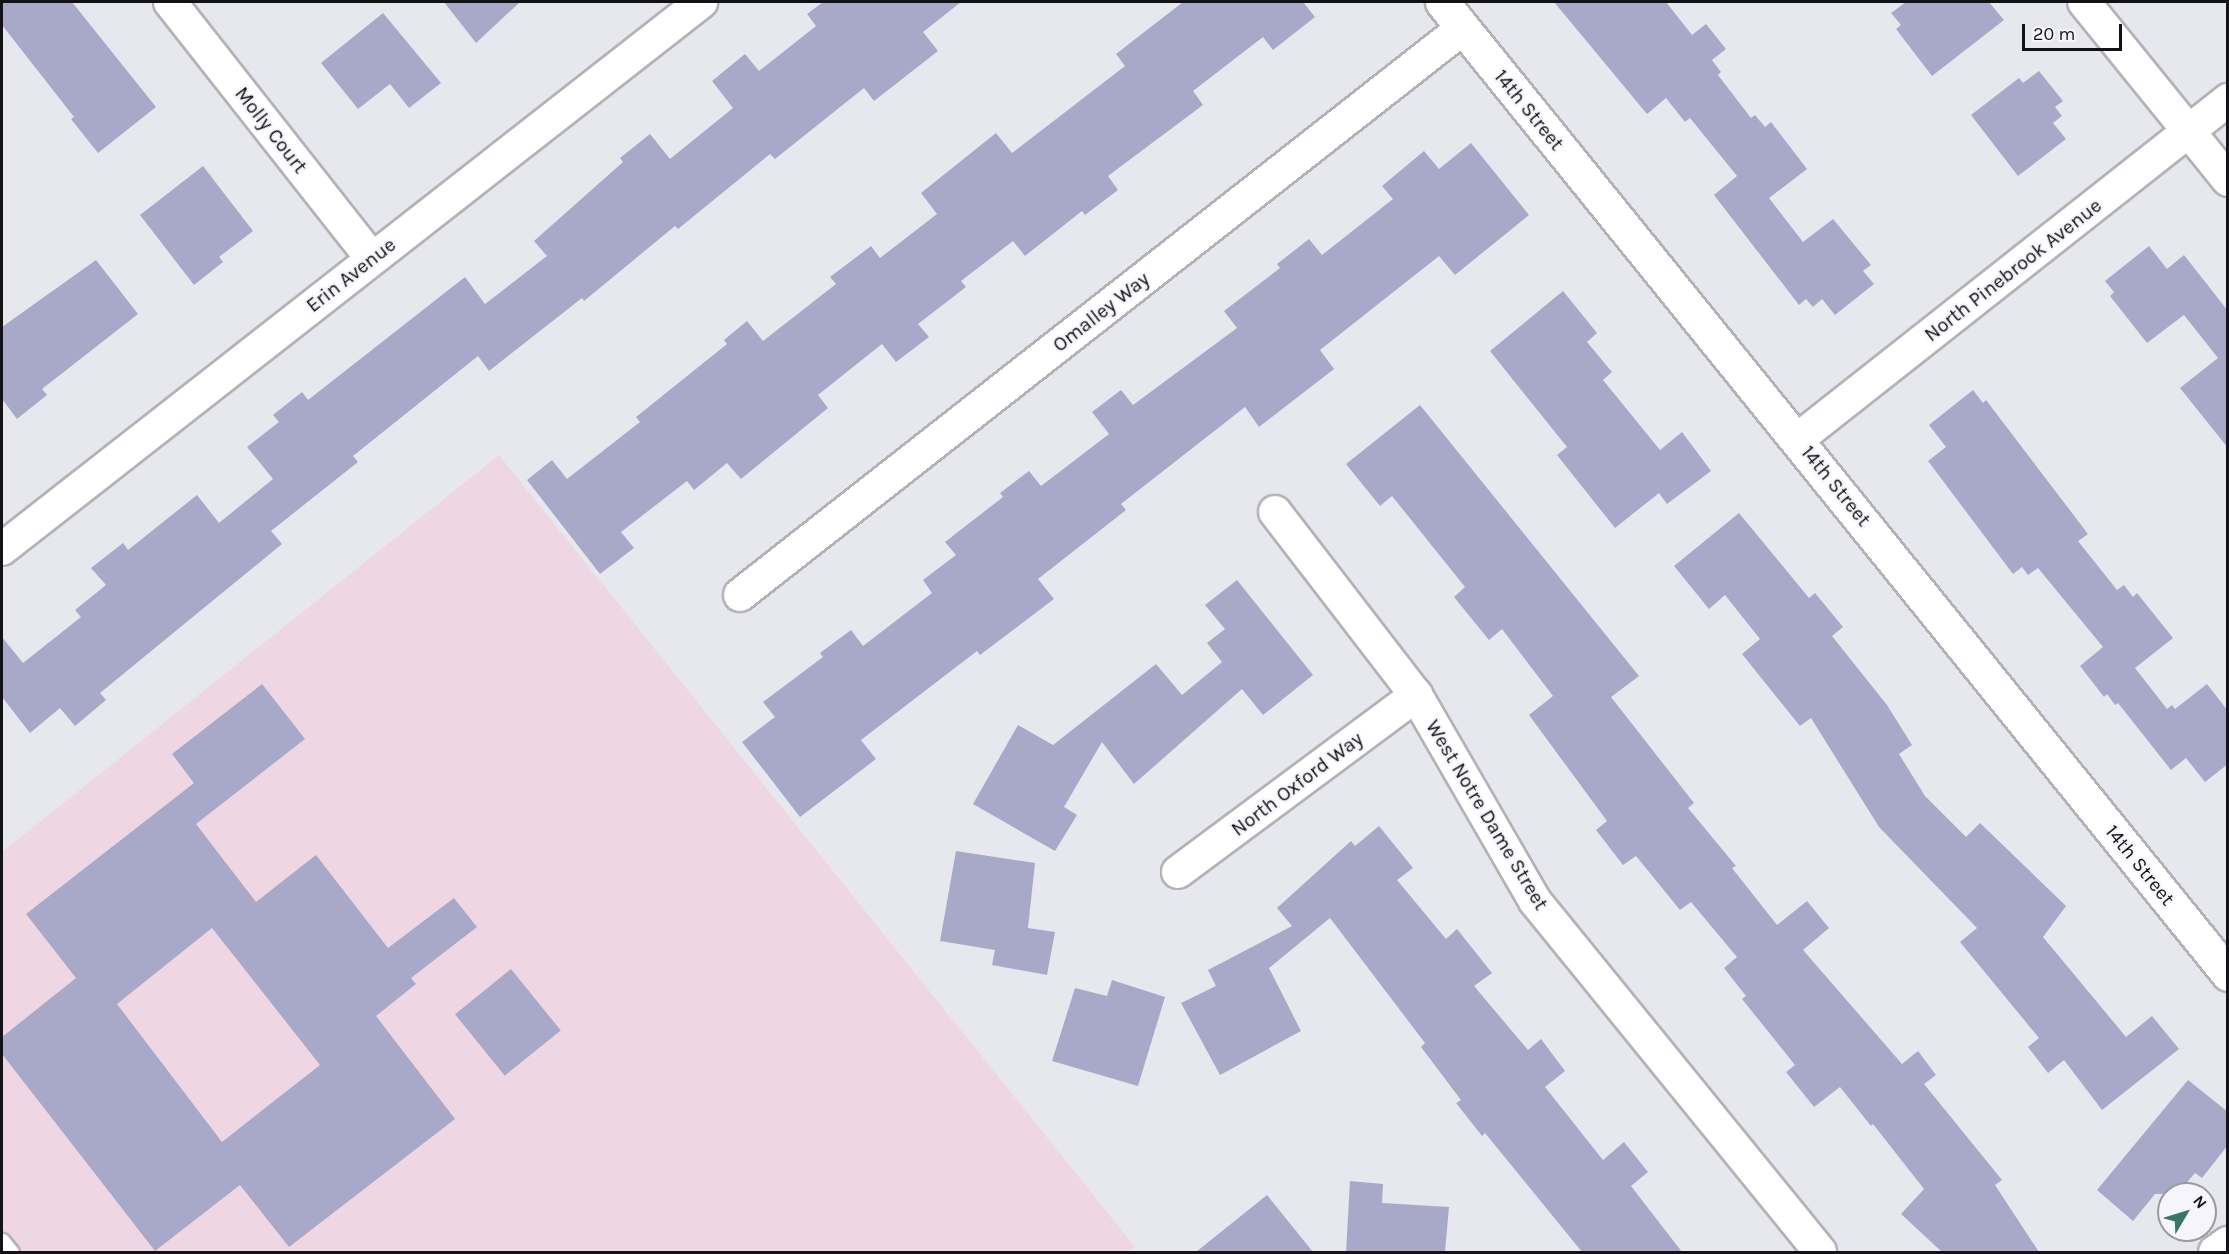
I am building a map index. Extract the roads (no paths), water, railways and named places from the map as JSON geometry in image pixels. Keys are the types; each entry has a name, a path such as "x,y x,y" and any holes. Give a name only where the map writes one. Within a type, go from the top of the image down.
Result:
{"street":[{"name":"Molly Court","path":"170,2 372,259"},
{"name":"Erin Avenue","path":"2,549 701,2"},
{"name":"14th Street","path":"1442,2 1798,439 2228,974"},
{"path":"2084,2 2228,180"},
{"name":"Omalley Way","path":"740,595 1463,28"},
{"name":"North Pinebrook Avenue","path":"1798,439 2228,100"},
{"name":"West Notre Dame Street","path":"1275,512 1416,695 1535,901 1820,1252"},
{"name":"North Oxford Way","path":"1178,872 1416,695"},
{"path":"2215,1252 2228,1243"}],"lane":[{"path":"2,1241 11,1252"}]}
